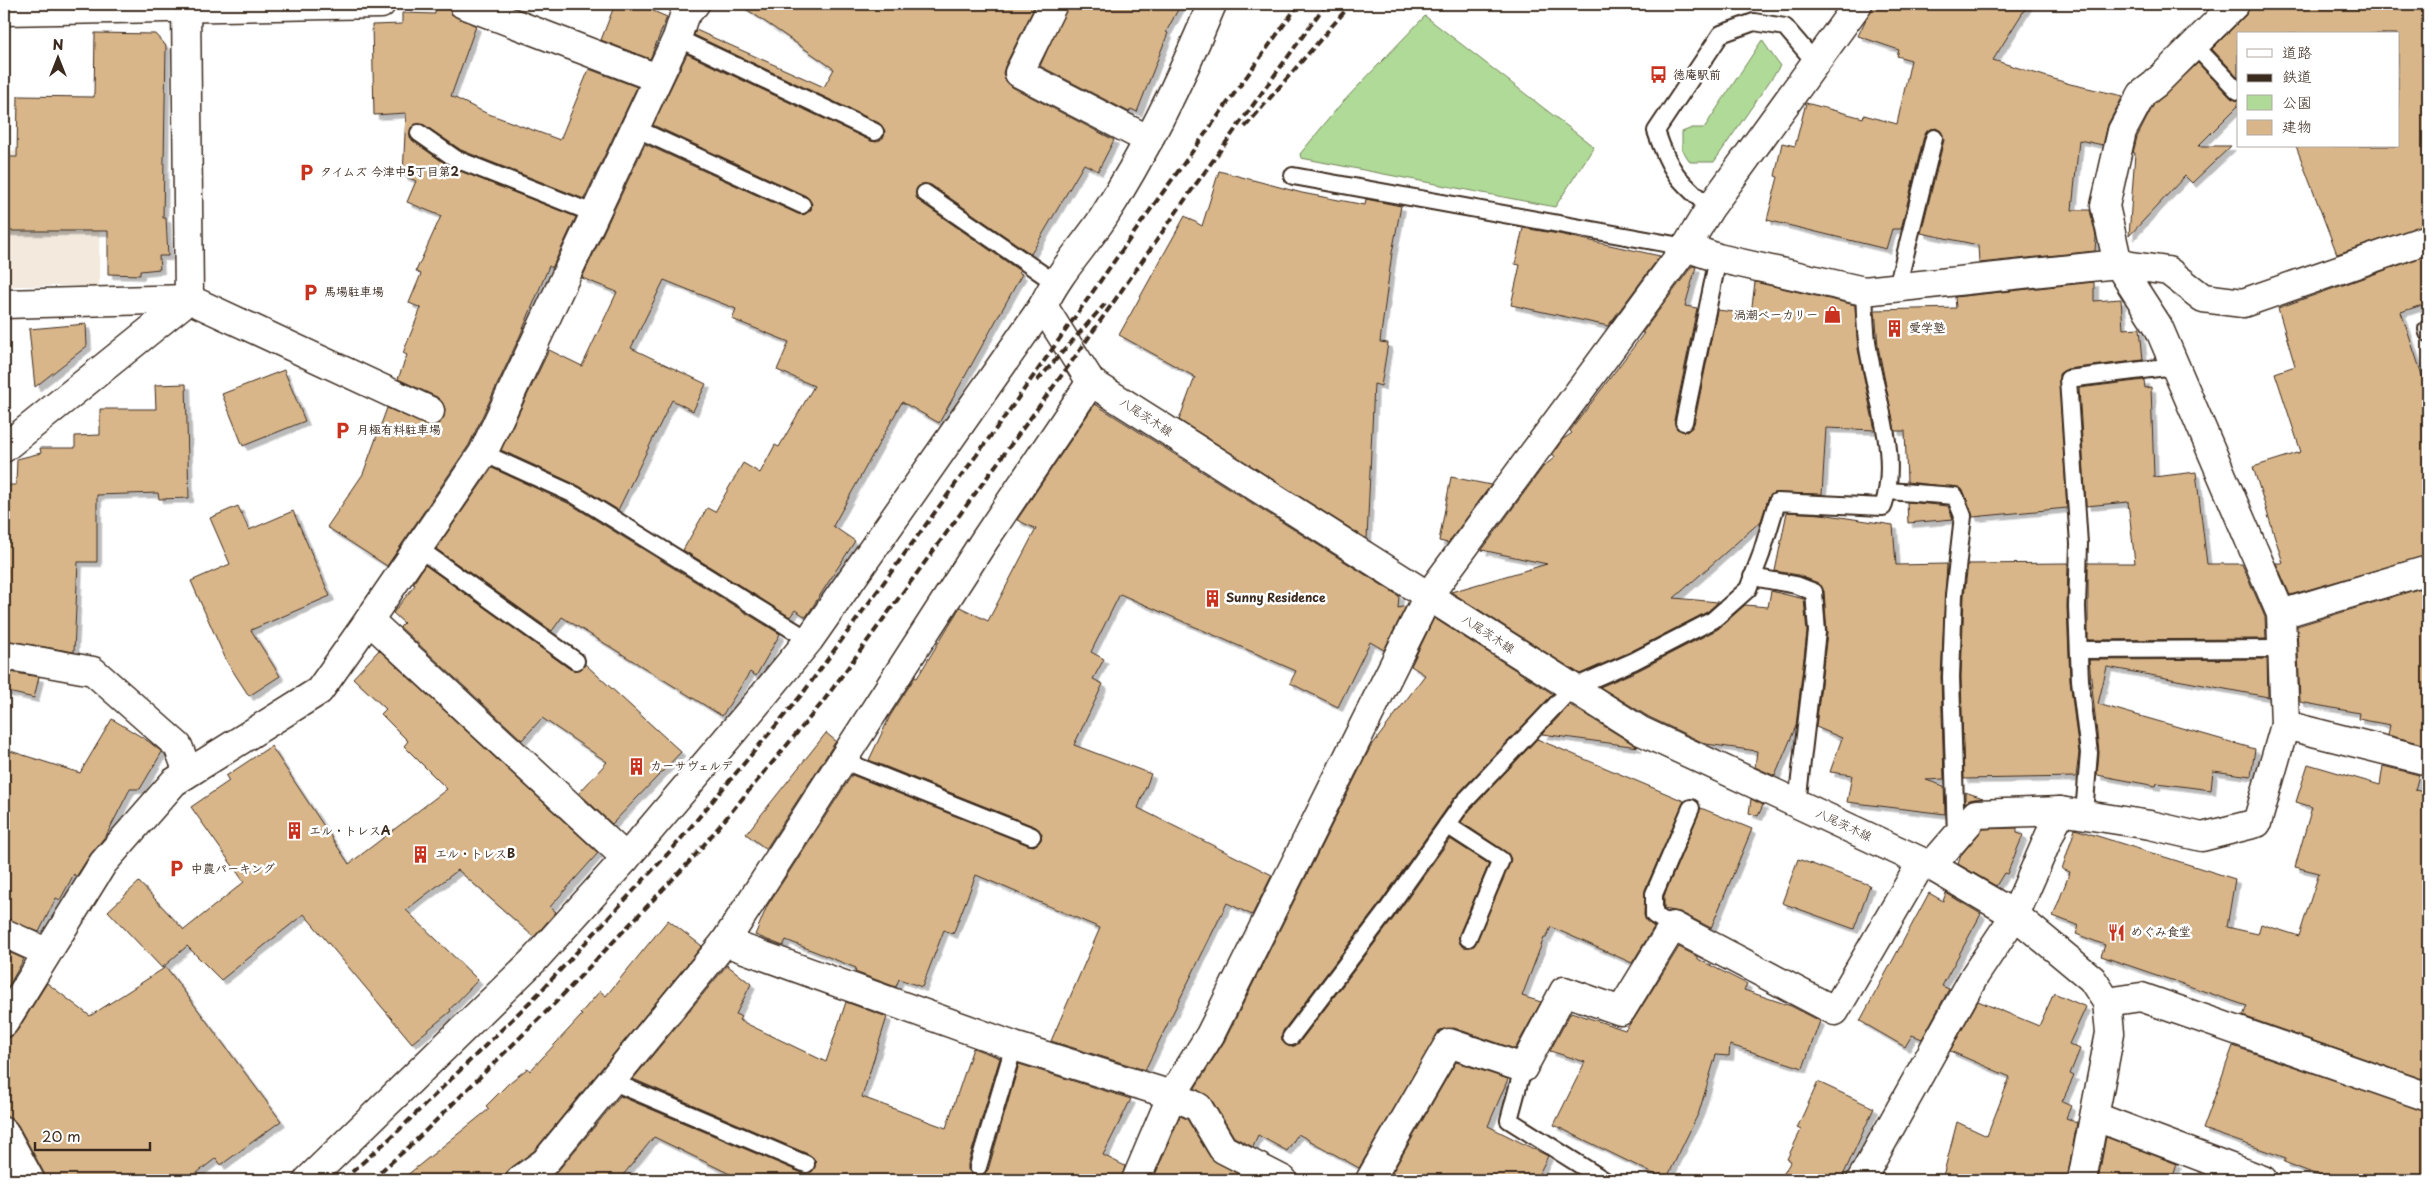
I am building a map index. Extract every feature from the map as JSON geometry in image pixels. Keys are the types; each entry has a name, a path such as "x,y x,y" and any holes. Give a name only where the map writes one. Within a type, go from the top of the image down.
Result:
{"street":[{"path":"4,11 186,6 381,4"},
{"path":"463,4 657,78"},
{"path":"4,1023 46,952 103,863 174,782 320,691 418,548 483,452 677,38 684,16 695,4"},
{"path":"1053,4 1018,73 1149,140"},
{"path":"308,1180 533,961 626,858 809,640 1102,218 1149,140 1198,38 1212,4"},
{"path":"1136,1180 1172,1095 1210,1035 1428,596 1686,247 1710,208 1858,4"},
{"path":"1370,1180 1449,1043 1523,1068 1564,991 1621,1011 1673,926 1835,1011 1926,864 1956,837 1976,814 2072,813 2150,825 2202,837 2258,823 2285,725 2281,614 2158,326 2118,264 2104,206 2122,131 2142,94 2235,4"},
{"path":"186,6 189,299"},
{"path":"1686,247 1718,258 1864,291 2118,264 2168,271 2203,298 2243,303 2428,239"},
{"name":"八尾茨木線","path":"1049,294 1091,382 1641,732 1926,864 2015,915 2092,979 2107,1002 2110,1033 2096,1117 2082,1180"},
{"path":"4,448 189,299"},
{"path":"4,304 189,299 430,411"},
{"path":"520,1180 544,1162 725,942 844,761 984,541 1091,382"},
{"path":"2281,614 2428,570"},
{"path":"369,620 626,858"},
{"path":"4,655 93,672 178,746 188,772"},
{"path":"2285,725 2428,761"},
{"path":"1861,1180 1975,975 2015,915 2072,813"},
{"path":"4,933 46,952"},
{"path":"725,942 1014,1046 1172,1095 1198,1107 1222,1149 1283,1180"},
{"path":"2107,1002 2142,997 2428,1097"},
{"path":"2096,1117 2262,1180"},
{"path":"4,1132 30,1180"}],"lane":[{"path":"1710,208 1681,183 1665,158 1656,131 1721,34 1754,22 1784,28 1815,62"},
{"path":"677,38 875,132"},
{"path":"2194,45 2237,90"},
{"path":"635,128 802,205"},
{"path":"418,133 456,159 595,214"},
{"path":"1897,288 1934,138"},
{"path":"1293,176 1686,247"},
{"path":"925,193 1049,294"},
{"path":"1684,422 1718,258"},
{"path":"1291,1037 1385,913 1462,804 1572,688 1634,661 1713,620 1748,588 1777,502 1883,507 1888,492 1888,460 1867,347 1864,291"},
{"path":"2072,813 2089,753 2079,650 2077,607 2079,544 2068,378 2175,366"},
{"path":"483,452 575,495 809,640"},
{"path":"1888,492 1955,496 1963,516 1954,595 1951,677 1956,837"},
{"path":"418,548 576,661"},
{"path":"1752,577 1796,585 1814,592 1817,632 1797,804"},
{"path":"2079,650 2282,648"},
{"path":"844,761 1032,836"},
{"path":"1673,926 1654,915 1654,894 1691,808"},
{"path":"1447,825 1501,860 1468,938"},
{"path":"978,1167 1014,1046"},
{"path":"1523,1068 1509,1120 1604,1180"},
{"path":"611,1081 806,1164"}],"shaded area":[{"path":"4,151 100,151 99,286 4,286"}],"green space":[{"path":"1425,16 1594,147 1555,207 1301,158 1300,154 1340,105"},
{"path":"1762,40 1780,66 1714,162 1690,162 1682,149 1682,132 1692,128 1704,128"}],"building":[{"path":"435,4 448,4 451,14 476,26 451,96 486,113 560,140 589,69 637,87 584,199 461,150 424,125 415,124 411,128 410,137 413,141 450,167 576,217 552,268 549,266 520,336 469,445 387,566 327,527 363,474 387,408 431,427 439,423 444,417 445,409 437,397 398,379 407,355 403,353 421,308 409,303 421,274 416,271 441,216 407,202 416,181 403,175 406,113 374,115 372,25 402,24 402,13 435,14"},
{"path":"615,4 637,4 667,17 650,59 601,40"},
{"path":"739,4 1036,4 1005,66 1003,73 1006,81 1012,87 1114,140 1098,171 1084,164 1031,254 931,185 921,184 917,188 916,197 919,201 1022,274 939,423 902,402 833,526 855,541 806,617 795,610 790,617 683,550 707,508 715,512 743,463 760,473 775,445 779,447 814,386 777,370 789,342 732,319 736,309 664,280 631,348 706,384 693,411 672,400 618,510 579,486 501,450 549,350 582,366 617,292 582,278 645,144 798,214 803,215 811,210 812,204 806,196 653,125 687,54 871,141 876,142 884,137 885,131 879,123 694,35 696,30 824,87 834,69"},
{"path":"1068,4 1181,4 1166,32 1168,33 1137,112 1131,109 1129,112 1040,66"},
{"path":"1873,4 2028,4 1993,60 2070,84 2123,96 2108,124 2103,145 2079,140 2072,210 2090,210 2096,237 2095,251 1979,263 1978,245 1921,233 1944,140 1941,131 1936,128 1927,131 1924,136 1901,229 1892,229 1886,249 1767,220 1778,177 1775,176 1782,143 1795,146 1806,103 1863,118 1864,115 1897,124 1911,60 1897,56 1899,50 1858,36"},
{"path":"2250,4 2428,4 2428,224 2337,254 2297,148 2400,148 2400,32 2237,32 2237,76 2212,49 2246,15"},
{"path":"95,33 155,34 166,46 163,218 166,218 168,256 159,256 160,269 140,271 140,275 108,274 108,231 4,231 4,157 17,157 18,96 94,97"},
{"path":"2198,63 2231,98 2237,101 2237,107 2198,146 2231,146 2192,183 2185,176 2129,236 2135,153 2133,153 2137,137 2154,104"},
{"path":"1219,171 1302,193 1365,205 1366,199 1401,206 1392,253 1380,342 1388,343 1381,386 1374,384 1367,539 1179,420 1195,377 1119,335 1185,216 1202,226"},
{"path":"1523,228 1660,256 1608,326 1511,305 1520,265 1515,264"},
{"path":"2428,255 2428,303 2401,312 2428,393 2428,555 2290,595 2276,563 2283,563 2253,467 2301,452 2275,373 2295,366 2278,308"},
{"path":"1692,266 1696,267 1685,306 1697,308 1674,420 1677,429 1687,432 1694,424 1717,310 1751,314 1755,282 1855,305 1858,349 1875,430 1826,428 1822,494 1773,493 1768,499 1761,521 1674,598 1718,602 1707,612 1630,652 1580,674 1451,592 1547,564 1482,550 1543,467 1555,457 1553,454 1562,440 1572,433 1570,431"},
{"path":"2094,282 2094,301 2121,299 2123,329 2140,328 2143,360 2067,369 2059,374 2067,508 1973,517 1964,492 1960,488 1907,482 1905,431 1895,431 1878,346 1875,310 1956,308 1955,297"},
{"path":"86,324 87,346 35,387 29,329"},
{"path":"284,370 305,421 243,446 222,394"},
{"path":"2144,380 2145,388 2151,387 2154,477 2196,472 2207,564 2242,564 2265,617 2266,639 2088,640 2088,563 2135,563 2128,502 2086,506 2079,388"},
{"path":"186,384 189,498 159,499 158,493 97,495 97,562 78,562 74,652 4,640 4,485 16,485 17,459 41,453 40,448 75,448 75,436 100,435 100,409 156,409 155,385"},
{"path":"1095,404 1399,596 1398,608 1406,606 1384,650 1370,642 1338,707 1290,683 1296,671 1120,594 1091,652 1104,659 1093,679 1103,684 1074,745 1151,774 1138,808 1272,875 1252,915 1227,903 1145,1070 1051,1041 1100,928 976,875 953,934 944,930 922,987 899,979 896,987 855,972 856,968 786,940 783,946 755,935 767,906 852,775 1028,845 1034,846 1041,840 1042,834 1036,827 869,760 890,716 915,677 917,678 960,607 988,621 1036,529 1017,520"},
{"path":"492,468 570,504 780,634 756,676 750,672 722,716 562,617 552,631 436,549"},
{"path":"1451,477 1491,485 1448,543 1439,541"},
{"path":"1907,502 1948,506 1953,519 1908,523"},
{"path":"238,506 249,530 293,511 330,596 251,630 280,676 249,696 227,662 191,581 230,564 210,518"},
{"path":"1787,512 1821,514 1893,525 1896,565 1947,564 1941,677 1944,779 1926,780 1944,786 1945,814 1847,802 1852,775 1830,772 1842,738 1816,727 1827,633 1824,591 1818,583 1798,575 1775,571"},
{"path":"2068,563 2067,607 2070,680 2079,753 2076,777 1964,779 1961,677 1964,596 1968,564"},
{"path":"425,565 570,669 580,670 585,664 681,752 612,824 579,793 607,762 542,718 522,740 400,627 404,623 393,613 415,585 413,584"},
{"path":"2428,586 2427,745 2388,735 2390,725 2358,719 2359,713 2300,702 2297,626"},
{"path":"1771,591 1804,599 1807,632 1796,726 1775,776 1755,767 1757,751 1706,744 1649,717 1600,687 1639,670 1718,629 1745,605 1768,607"},
{"path":"1434,618 1553,694 1454,798 1377,907 1283,1031 1282,1041 1290,1047 1299,1043 1393,919 1450,839 1489,864 1459,935 1460,944 1464,947 1474,946 1511,859 1506,852 1461,822 1537,739 1684,801 1645,890 1644,915 1646,920 1654,927 1632,963 1551,927 1546,938 1544,938 1522,996 1541,1002 1515,1049 1454,1028 1440,1030 1359,1168 1298,1134 1287,1151 1258,1135 1253,1147 1234,1137 1211,1099 1195,1088 1224,1042 1370,748 1425,675 1411,666"},
{"path":"379,650 598,853 550,907 556,912 534,937 458,870 406,910 478,980 450,1009 451,1011 412,1043 304,914 221,980 187,946 162,968 108,911 139,882 184,930 244,882 191,807 229,781 226,776 271,746 349,864 447,789 404,746 408,741 381,714 386,709 353,678"},
{"path":"2267,659 2268,697 2107,667 2098,704 2255,749 2251,776 2213,771 2211,790 2157,783 2156,786 2097,775 2099,752 2089,660"},
{"path":"4,671 39,677 34,698 4,691"},
{"path":"1570,705 1633,744 1638,747 1542,734"},
{"path":"112,719 162,752 140,789 130,789 107,834 90,855 76,877 74,874 60,900 56,898 39,932 4,918 4,749 80,773"},
{"path":"826,733 836,741 766,849 746,834"},
{"path":"2308,764 2380,785 2383,766 2419,775 2415,790 2428,793 2428,1081 2243,1016 2247,1006 2101,956 2105,945 2076,934 2079,926 2053,916 2070,872 2062,869 2075,829 2235,879 2227,927 2258,934 2261,924 2299,936 2319,873 2295,867 2312,807 2296,802"},
{"path":"1965,792 1983,798 1970,800 1965,803"},
{"path":"1751,799 1763,805 1758,816 1749,813"},
{"path":"1701,808 1752,829 1711,928 1680,912 1664,909 1664,896"},
{"path":"2017,828 2017,833 2023,835 2007,874 2004,873 1996,886 1958,864 1961,855 1983,829"},
{"path":"1798,859 1870,885 1854,929 1782,903"},
{"path":"1929,893 1943,901 1946,893 1981,914 1942,986 1949,989 1922,1039 1912,1035 1905,1047 1860,1021"},
{"path":"668,920 702,946 534,1151 506,1173 505,1180 401,1180 489,1109 486,1106 509,1083 528,1068 530,1071 582,1015 580,1014 600,991 606,996"},
{"path":"1679,947 1747,984 1744,990 1791,1006 1820,1021 1803,1068 1730,1045 1729,1056 1716,1055 1699,1112 1666,1180 1554,1125 1585,1062 1550,1051 1571,1012 1625,1030 1634,1019"},
{"path":"4,950 24,959 4,994"},
{"path":"727,965 751,984 736,1014 741,1017 739,1020 826,1062 846,1002 887,1017 862,1097 946,1128 973,1048 1000,1058 968,1164 968,1170 975,1176 981,1177 988,1170 1019,1064 1131,1099 1103,1155 1125,1166 1121,1180 742,1180 654,1137 619,1180 546,1180 557,1172 620,1096 802,1173 812,1172 816,1162 810,1155 633,1079"},
{"path":"166,967 281,1121 221,1165 216,1158 188,1180 46,1180 18,1125 12,1118 4,1116 4,1039 11,1037 17,1031 47,983 90,1016"},
{"path":"2054,993 2086,1007 2069,1044 2080,1049 2070,1074 2074,1076 2062,1102 2071,1106 2066,1118 2077,1122 2067,1180 1942,1180 1957,1122 1987,1136 2010,1077 1950,1051 1978,1001 2039,1026"},
{"path":"2233,1046 2428,1112 2428,1180 2330,1180 2284,1162 2286,1158 2203,1129"},
{"path":"1456,1062 1508,1079 1488,1126 1548,1156 1536,1180 1388,1180"},
{"path":"1818,1082 1874,1108 1841,1180 1780,1180 1791,1161 1787,1159 1801,1130 1797,1128"},
{"path":"1180,1116 1187,1119 1210,1157 1241,1176 1239,1180 1153,1180"},
{"path":"2106,1137 2177,1164 2172,1180 2098,1180"},
{"path":"4,1164 12,1180 4,1180"}],"railway":[{"path":"343,1180 397,1132 539,993 674,847 803,693 1011,408 1153,206 1299,4"},
{"path":"371,1180 410,1146 555,1003 692,859 822,703 1075,357 1196,184 1326,4"},
{"path":"1245,127 1351,4"},
{"path":"1037,381 1105,304"}],"place":[{"name":"徳庵駅前","path":"1659,75"},
{"name":"タイムズ 今津中5丁目第2","path":"306,172"},
{"name":"馬場駐車場","path":"310,292"},
{"name":"渦潮ベーカリー","path":"1832,315"},
{"name":"愛学塾","path":"1895,328"},
{"name":"月極有料駐車場","path":"343,430"},
{"name":"Sunny Residence","path":"1212,598"},
{"name":"カーサヴェルデ","path":"636,766"},
{"name":"エル・トレスA","path":"295,831"},
{"name":"エル・トレスB","path":"421,854"},
{"name":"中農パーキング","path":"177,869"},
{"name":"めぐみ食堂","path":"2117,932"}]}
